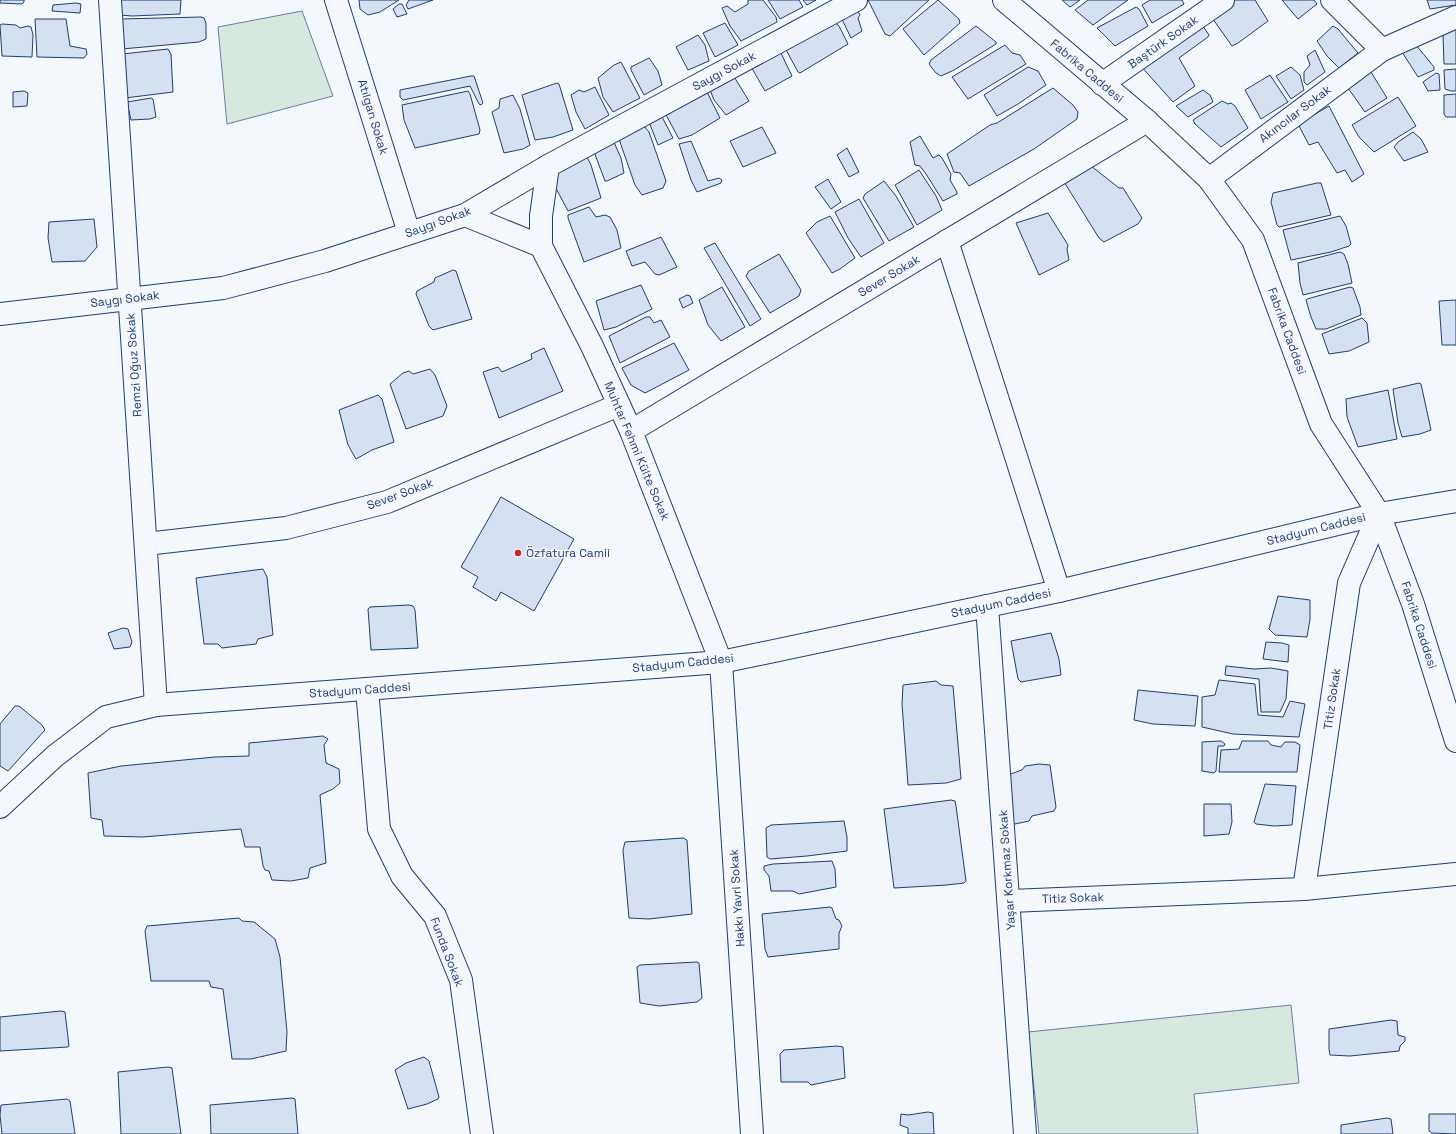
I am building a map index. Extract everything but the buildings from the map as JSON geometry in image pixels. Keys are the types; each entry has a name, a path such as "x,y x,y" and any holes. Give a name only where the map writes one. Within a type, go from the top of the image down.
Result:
{"street":[{"name":"Remzi Oğuz Sokak","path":"110,0 156,705"},
{"name":"Atılgan Sokak","path":"336,0 409,233"},
{"name":"Saygı Sokak","path":"0,314 223,288 325,261 465,215 548,166 856,0"},
{"name":"Fabrika Caddesi","path":"1004,0 1147,121 1209,179 1253,240 1321,424 1379,514 1413,604 1456,741"},
{"name":"Baştürk Sokak","path":"1102,84 1223,0"},
{"path":"1332,0 1382,50"},
{"name":"Akıncılar Sokak","path":"1209,179 1382,50 1456,16"},
{"name":"Sever Sokak","path":"631,431 1147,121"},
{"name":"Muhtar Fehmi Külte Sokak","path":"548,166 541,216 541,246 592,346 631,431 721,662"},
{"path":"465,215 541,246"},
{"path":"947,241 1059,591"},
{"name":"Sever Sokak","path":"146,544 286,528 387,502 619,405"},
{"name":"Stadyum Caddesi","path":"0,806 55,756 106,718 156,705 721,662 1059,591 1379,514 1456,501"},
{"name":"Titiz Sokak","path":"1304,889 1349,583 1379,514"},
{"name":"Yaşar Korkmaz Sokak","path":"987,606 1009,901 1024,1134"},
{"name":"Hakkı Yavri Sokak","path":"721,662 752,1134"},
{"name":"Funda Sokak","path":"367,689 379,829 402,876 435,916 461,980 482,1134"},
{"name":"Titiz Sokak","path":"1009,901 1304,889 1456,874"}],"shaded area":[{"path":"302,11 333,96 227,124 218,27"},
{"path":"1291,1005 1299,1083 1194,1094 1198,1134 1039,1134 1028,1032"}],"place":[{"name":"Özfatura Camii","path":"518,553"}]}
